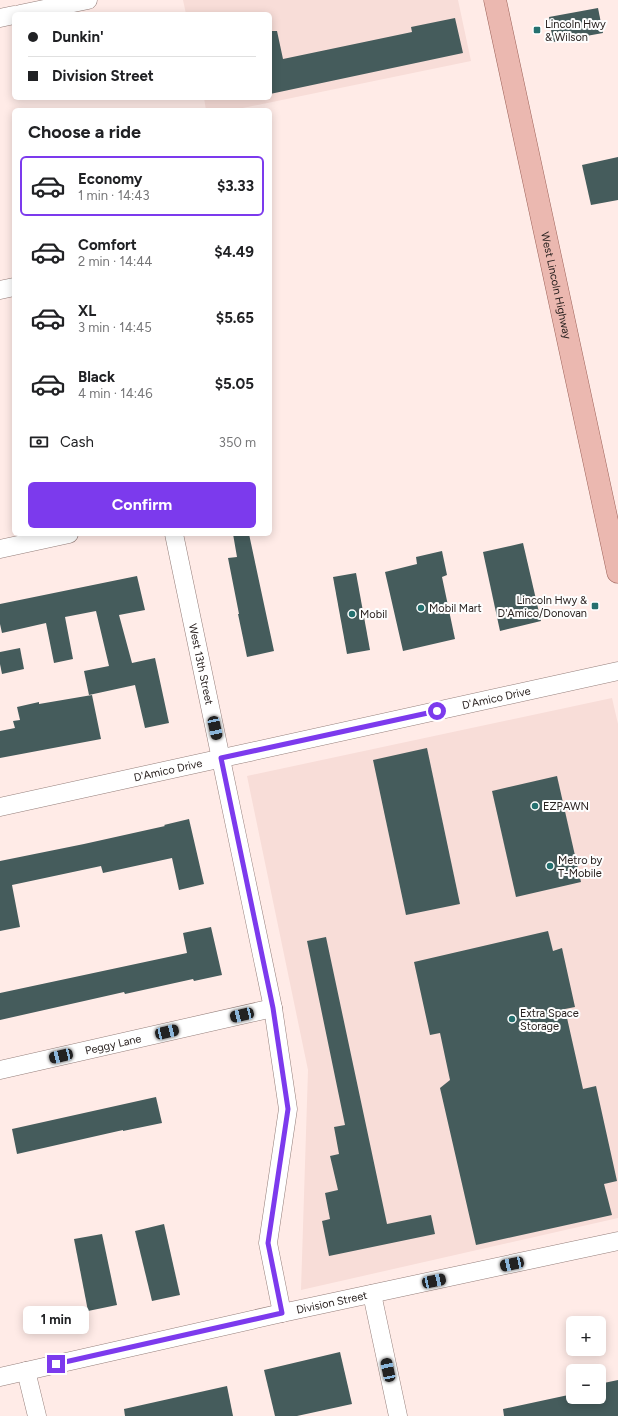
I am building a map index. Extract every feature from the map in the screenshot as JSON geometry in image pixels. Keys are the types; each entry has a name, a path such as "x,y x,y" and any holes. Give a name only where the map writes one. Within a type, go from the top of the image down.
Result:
{"main road":[{"name":"West Lincoln Highway","path":"495,0 618,572"}],"street":[{"path":"30,12 88,0"},
{"path":"0,18 12,15"},
{"path":"0,290 12,287"},
{"path":"0,549 60,536"},
{"name":"West 13th Street","path":"174,536 273,1008 288,1109 268,1243 282,1313"},
{"name":"D'Amico Drive","path":"0,806 618,671"},
{"name":"Peggy Lane","path":"0,1070 273,1008"},
{"name":"Division Street","path":"0,1377 282,1313 618,1241"},
{"path":"372,1294 398,1416"},
{"path":"26,1371 37,1416"}],"shaded area":[{"path":"183,0 458,0 471,61 243,108 206,108 204,100 272,100 272,12 186,12"},
{"path":"612,698 618,724 618,1218 301,1290 308,1070 247,776"}],"building":[{"path":"598,8 603,33 553,42 549,17"},
{"path":"455,18 463,53 272,94 272,31 277,31 283,59 412,32 411,27"},
{"path":"618,157 618,200 591,205 582,165"},
{"path":"233,536 249,536 274,651 247,657 228,558 237,557"},
{"path":"523,543 541,621 500,631 483,552"},
{"name":"Mobil Mart","path":"442,551 447,575 442,577 455,639 403,651 385,572 417,564 416,557"},
{"name":"Mobil","path":"356,573 370,650 347,654 333,577"},
{"path":"137,576 145,610 119,615 132,663 155,658 169,723 145,728 135,685 89,695 84,671 109,666 96,611 65,617 73,659 54,663 46,623 2,633 0,624 0,604"},
{"path":"20,648 24,669 2,674 0,652"},
{"path":"92,695 101,739 0,758 0,731 15,728 13,721 20,720 17,707 39,702 39,704"},
{"path":"427,748 460,904 406,915 373,760"},
{"path":"557,776 581,882 516,897 492,791"},
{"path":"189,819 204,884 179,890 172,858 103,873 101,866 12,885 20,927 0,931 0,861 165,826 164,825"},
{"path":"211,927 222,975 194,981 193,979 125,994 124,992 0,1020 0,993 187,953 183,933"},
{"path":"548,931 553,951 562,948 575,1007 565,1009 583,1089 596,1086 617,1181 604,1184 612,1215 476,1245 440,1088 450,1080 440,1033 430,1035 414,962"},
{"path":"326,937 387,1224 431,1215 435,1234 329,1256 322,1221 330,1219 325,1193 338,1190 330,1156 339,1154 334,1127 345,1125 307,941"},
{"path":"156,1097 162,1123 123,1130 17,1154 12,1129"},
{"path":"164,1224 180,1295 152,1301 135,1231"},
{"path":"102,1234 117,1305 88,1311 74,1239"},
{"path":"340,1352 352,1404 297,1416 275,1416 264,1370"},
{"path":"618,1380 618,1416 504,1416 503,1409 566,1396 566,1404 606,1404 606,1383"},
{"path":"227,1386 233,1416 125,1416 124,1409"}],"place":[{"name":"Lincoln Hwy & Wilson","path":"537,30"},
{"name":"Lincoln Hwy & D'Amico/Donovan","path":"595,606"},
{"name":"Mobil Mart","path":"421,608"},
{"name":"Mobil","path":"352,614"},
{"name":"EZPAWN","path":"535,806"},
{"name":"Metro by T-Mobile","path":"550,866"},
{"name":"Extra Space Storage","path":"512,1019"}],"route":[{"path":"56,1364 282,1313 268,1243 288,1109 273,1008 221,758 437,711"}]}
